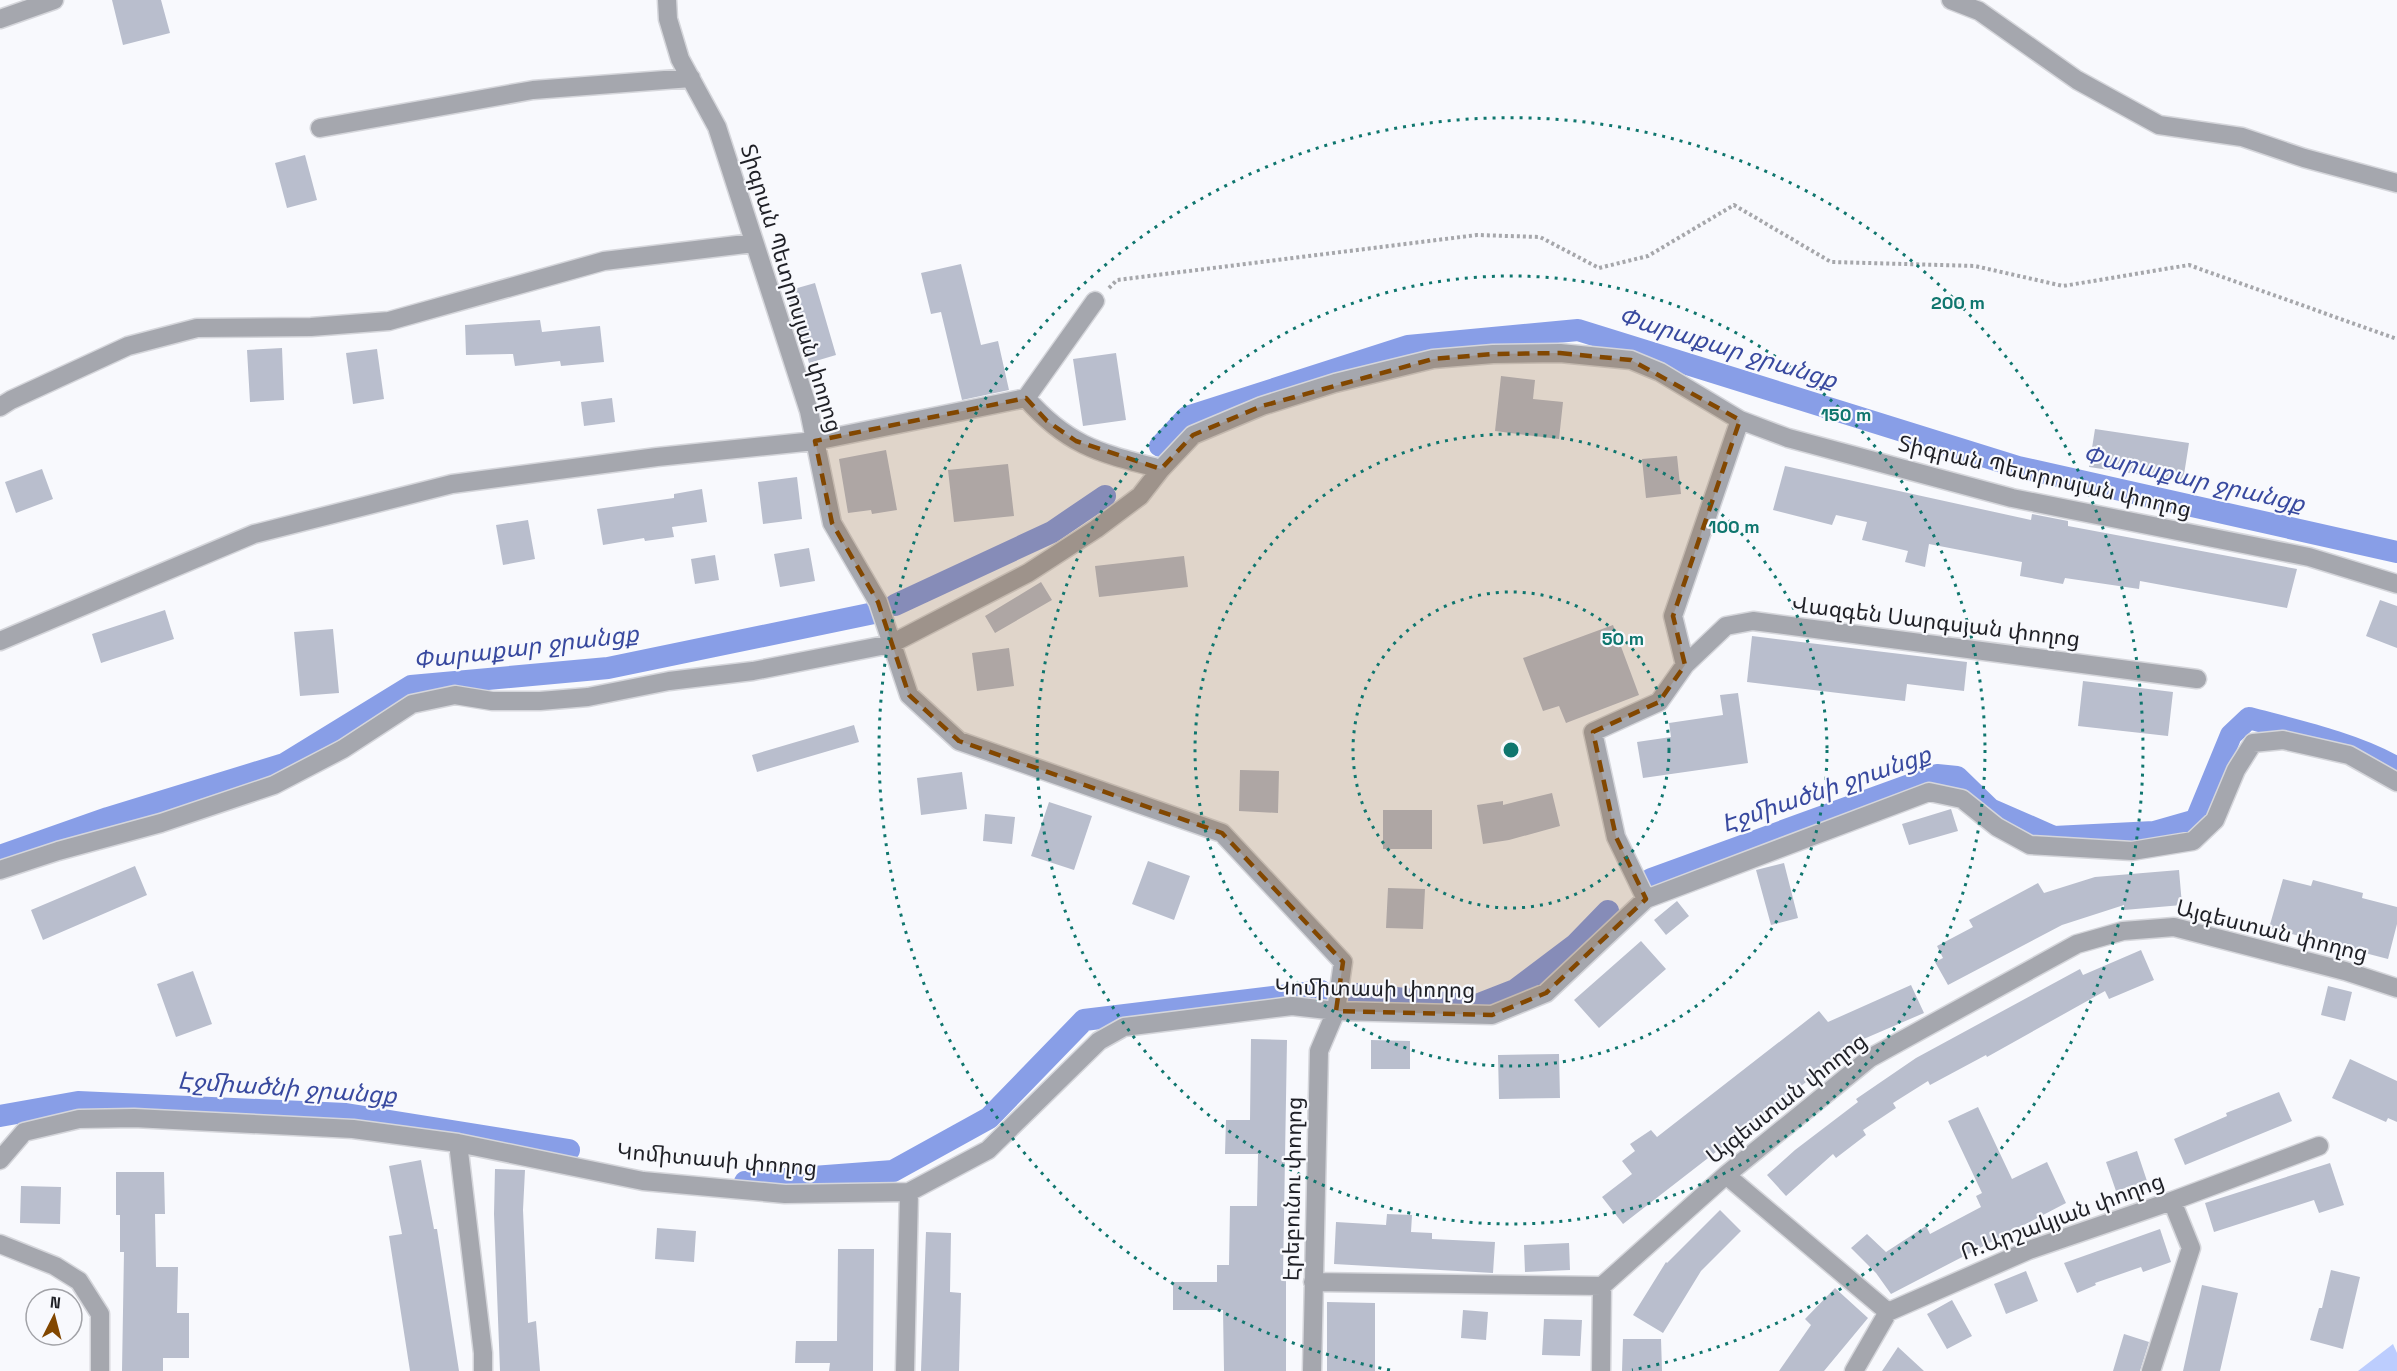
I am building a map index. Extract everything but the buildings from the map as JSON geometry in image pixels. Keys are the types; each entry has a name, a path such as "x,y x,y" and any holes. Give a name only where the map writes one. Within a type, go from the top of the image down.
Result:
{"street":[{"path":"0,19 54,0"},
{"name":"Տիգրան Պետրոսյան փողոց","path":"667,0 668,19 677,49 717,127 809,411 832,523 878,602 909,696 959,741 1222,833 1342,962 1336,1011"},
{"path":"1952,0 1979,11 2077,80 2159,124 2242,137 2304,158 2397,183"},
{"path":"320,129 533,90 691,78"},
{"path":"0,407 10,400 128,346 197,328 310,327 389,321 604,261 754,243"},
{"path":"0,641 254,534 452,484 657,457 815,441 1026,398 1095,301"},
{"name":"Տիգրան Պետրոսյան փողոց","path":"0,870 58,850 161,823 274,785 343,749 412,704 455,695 492,701 540,701 588,697 669,681 753,671 891,644 1028,573 1096,529 1140,496 1192,435 1262,406 1335,383 1445,358 1493,354 1560,353 1631,360 1660,372 1740,420 1788,438 2012,498 2308,557 2397,584"},
{"path":"1026,398 1047,422 1076,441 1101,453 1161,469"},
{"path":"1685,665 1672,616 1740,420"},
{"name":"Վազգեն Սարգսյան փողոց","path":"1646,899 1616,837 1593,732 1659,702 1685,665 1726,626 1754,621 2197,679"},
{"name":"Կոմիտասի փողոց","path":"0,1160 24,1132 79,1119 134,1118 352,1130 458,1143 643,1181 784,1194 909,1192 988,1150 1099,1041 1124,1027 1293,1006 1336,1011 1492,1015 1546,993 1646,899 1929,792 1962,800 1997,828 2030,845 2132,851 2193,841 2215,820 2236,770 2253,743 2283,740 2349,755 2397,782"},
{"name":"Այգեստան փողոց","path":"1602,1286 1726,1175 1870,1058 2077,944 2123,931 2174,927 2345,971 2397,988"},
{"name":"Էրեբունու փողոց","path":"1312,1371 1319,1052 1336,1011"},
{"path":"458,1143 483,1353 483,1371"},
{"name":"Ռ.Արշակյան փողոց","path":"1888,1312 2029,1250 2172,1202 2319,1146"},
{"path":"1726,1175 1888,1312 1854,1371"},
{"path":"906,1371 909,1192"},
{"path":"2151,1371 2191,1248 2172,1202"},
{"path":"0,1244 55,1266 79,1281 100,1314 100,1371"},
{"path":"1313,1282 1602,1286 1601,1371"}],"path":[{"path":"1095,301 1117,280 1477,235 1540,237 1599,268 1648,256 1734,205 1831,262 1975,266 2063,286 2189,265 2397,339"}],"highlighted area":[{"path":"1560,353 1631,360 1740,420 1673,616 1685,665 1659,702 1593,732 1616,837 1646,899 1546,993 1492,1015 1336,1011 1343,962 1222,833 959,741 909,695 878,602 832,523 815,441 1026,398 1047,421 1076,441 1161,469 1193,435 1262,406 1433,359 1493,354"}],"shaded area":[{"path":"2393,1344 2397,1353 2397,1371 2358,1371"}],"waterway":[{"name":"Փարաքար ջրանցք","path":"1160,446 1187,417 1408,346 1578,330 2018,467 2397,552"},
{"name":"Փարաքար ջրանցք","path":"895,605 1052,532 1105,496"},
{"name":"Փարաքար ջրանցք","path":"0,856 108,818 284,764 411,686 608,668 874,613"},
{"name":"Էջմիածնի ջրանցք","path":"1651,879 1937,775 1957,777 1990,809 2054,837 2154,832 2196,820 2231,735 2249,718 2344,745 2381,759 2397,768"},
{"name":"Էջմիածնի ջրանցք","path":"1356,994 1474,1006 1515,990 1576,944 1608,911"},
{"name":"Էջմիածնի ջրանցք","path":"745,1182 893,1171 989,1118 1084,1020 1321,991"},
{"name":"Էջմիածնի ջրանցք","path":"0,1116 78,1102 346,1114 569,1150"}]}
